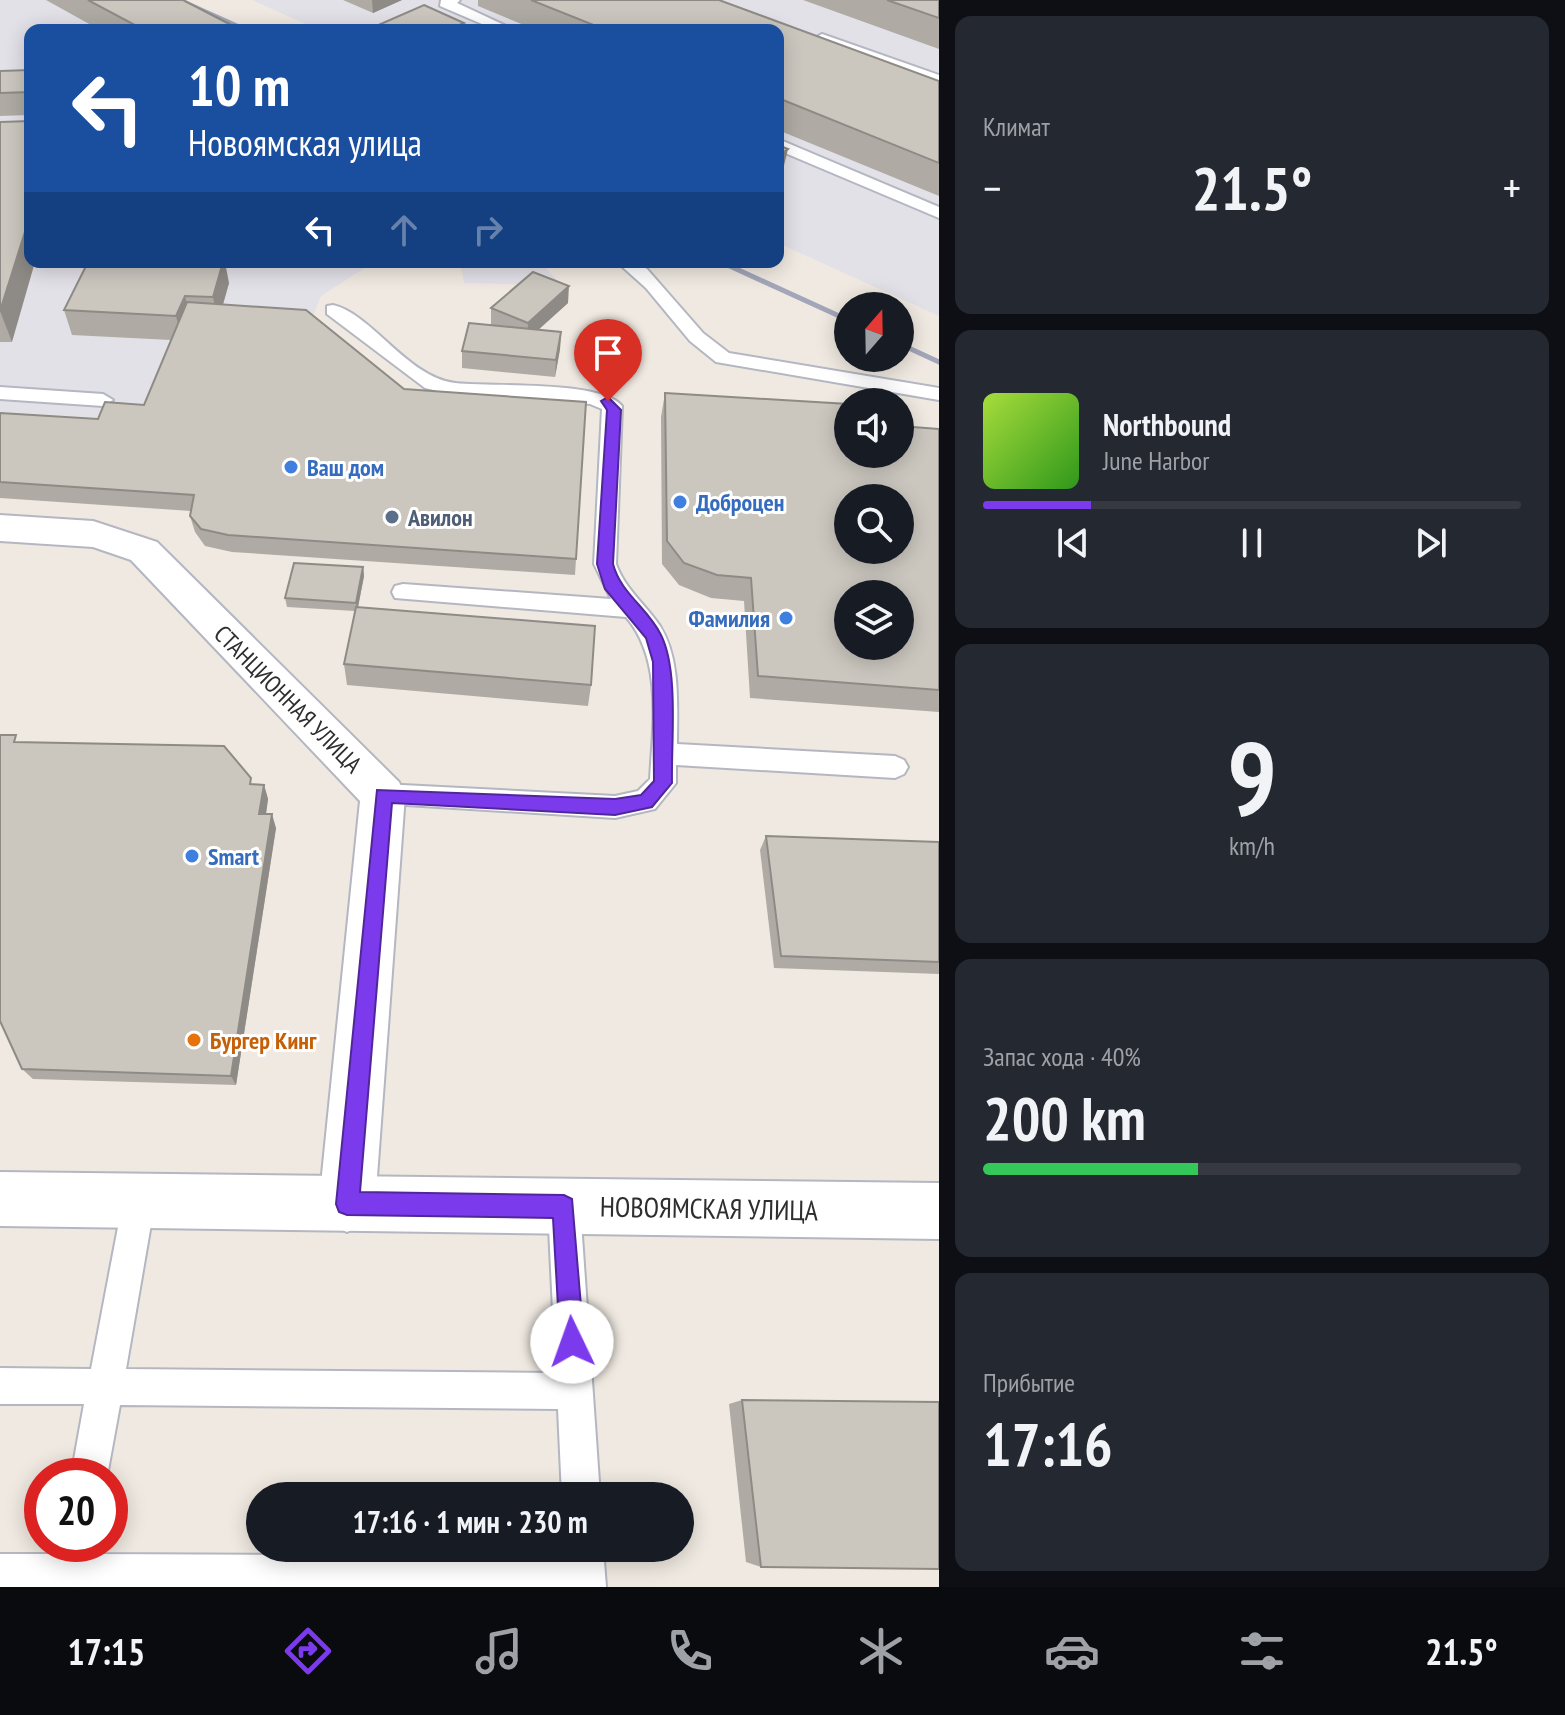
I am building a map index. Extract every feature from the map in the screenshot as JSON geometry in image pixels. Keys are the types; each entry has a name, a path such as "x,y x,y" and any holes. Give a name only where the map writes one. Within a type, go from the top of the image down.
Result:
{"street":[{"name":"СТАНЦИОННАЯ УЛИЦА","path":"0,528 93,535 131,544 144,551 383,795"},
{"path":"347,1204 383,795"},
{"name":"НОВОЯМСКАЯ УЛИЦА","path":"0,1199 939,1211"}],"lane":[{"path":"453,0 445,3 494,24"},
{"path":"806,32 939,80"},
{"path":"784,147 939,213"},
{"path":"633,268 658,288 694,337 723,358 939,394"},
{"path":"333,310 432,384 608,401 614,410 605,564 611,585 653,636 661,662 663,783 646,801 615,807 383,795"},
{"path":"0,393 103,400"},
{"path":"403,592 631,609"},
{"path":"664,754 895,767"},
{"path":"92,1458 139,1201"},
{"path":"564,1207 580,1482"},
{"path":"0,1386 575,1391"},
{"path":"0,1573 58,1562"},
{"path":"83,1562 136,1580 426,1581 586,1570"}],"shaded area":[{"path":"0,0 143,0 189,24 24,24 24,268 365,268 321,296 309,327 149,422 0,429"},
{"path":"252,0 939,0 939,316 914,305 914,292 886,292 784,246 784,24 306,24"},
{"path":"461,268 546,268 562,285 464,283"}],"building":[{"path":"88,0 183,0 229,24 133,24"},
{"path":"531,0 719,0 939,81 939,163 784,100 784,24 591,24"},
{"path":"887,0 939,0 939,18"},
{"path":"424,5 464,23 462,24 381,24"},
{"path":"24,70 24,92 0,93 0,71"},
{"path":"24,121 24,235 0,311 0,122"},
{"path":"85,268 221,268 213,297 185,296 176,316 64,310"},
{"path":"533,272 569,286 528,323 491,308"},
{"name":"Ваш дом","path":"187,302 306,310 404,389 586,402 576,559 228,535 201,529 190,516 194,495 0,482 0,413 98,419 105,402 144,405"},
{"path":"469,323 561,332 556,360 462,351"},
{"path":"665,393 834,403 834,468 914,468 914,427 939,429 939,690 758,676 751,578 717,575 684,563 667,541"},
{"path":"294,563 363,567 356,603 285,598"},
{"path":"356,607 595,626 591,685 344,664"},
{"path":"0,735 16,735 14,742 224,746 251,778 250,784 264,785 259,814 272,814 231,1076 22,1069 0,1021"},
{"path":"766,836 939,842 939,962 781,956"},
{"path":"742,1400 939,1402 939,1569 761,1567"}],"railway":[{"path":"180,0 234,24"},
{"path":"734,268 834,314"},
{"path":"914,350 939,362"}],"place":[{"name":"Ваш дом","path":"291,467"},
{"name":"Доброцен","path":"680,502"},
{"name":"Авилон","path":"392,517"},
{"name":"Фамилия","path":"786,618"},
{"name":"Smart","path":"192,856"},
{"name":"Бургер Кинг","path":"194,1040"}],"route":[{"path":"572,1342 564,1207 347,1204 383,795 615,807 646,801 663,783 661,662 653,636 611,585 605,564 614,410 608,401"}]}
